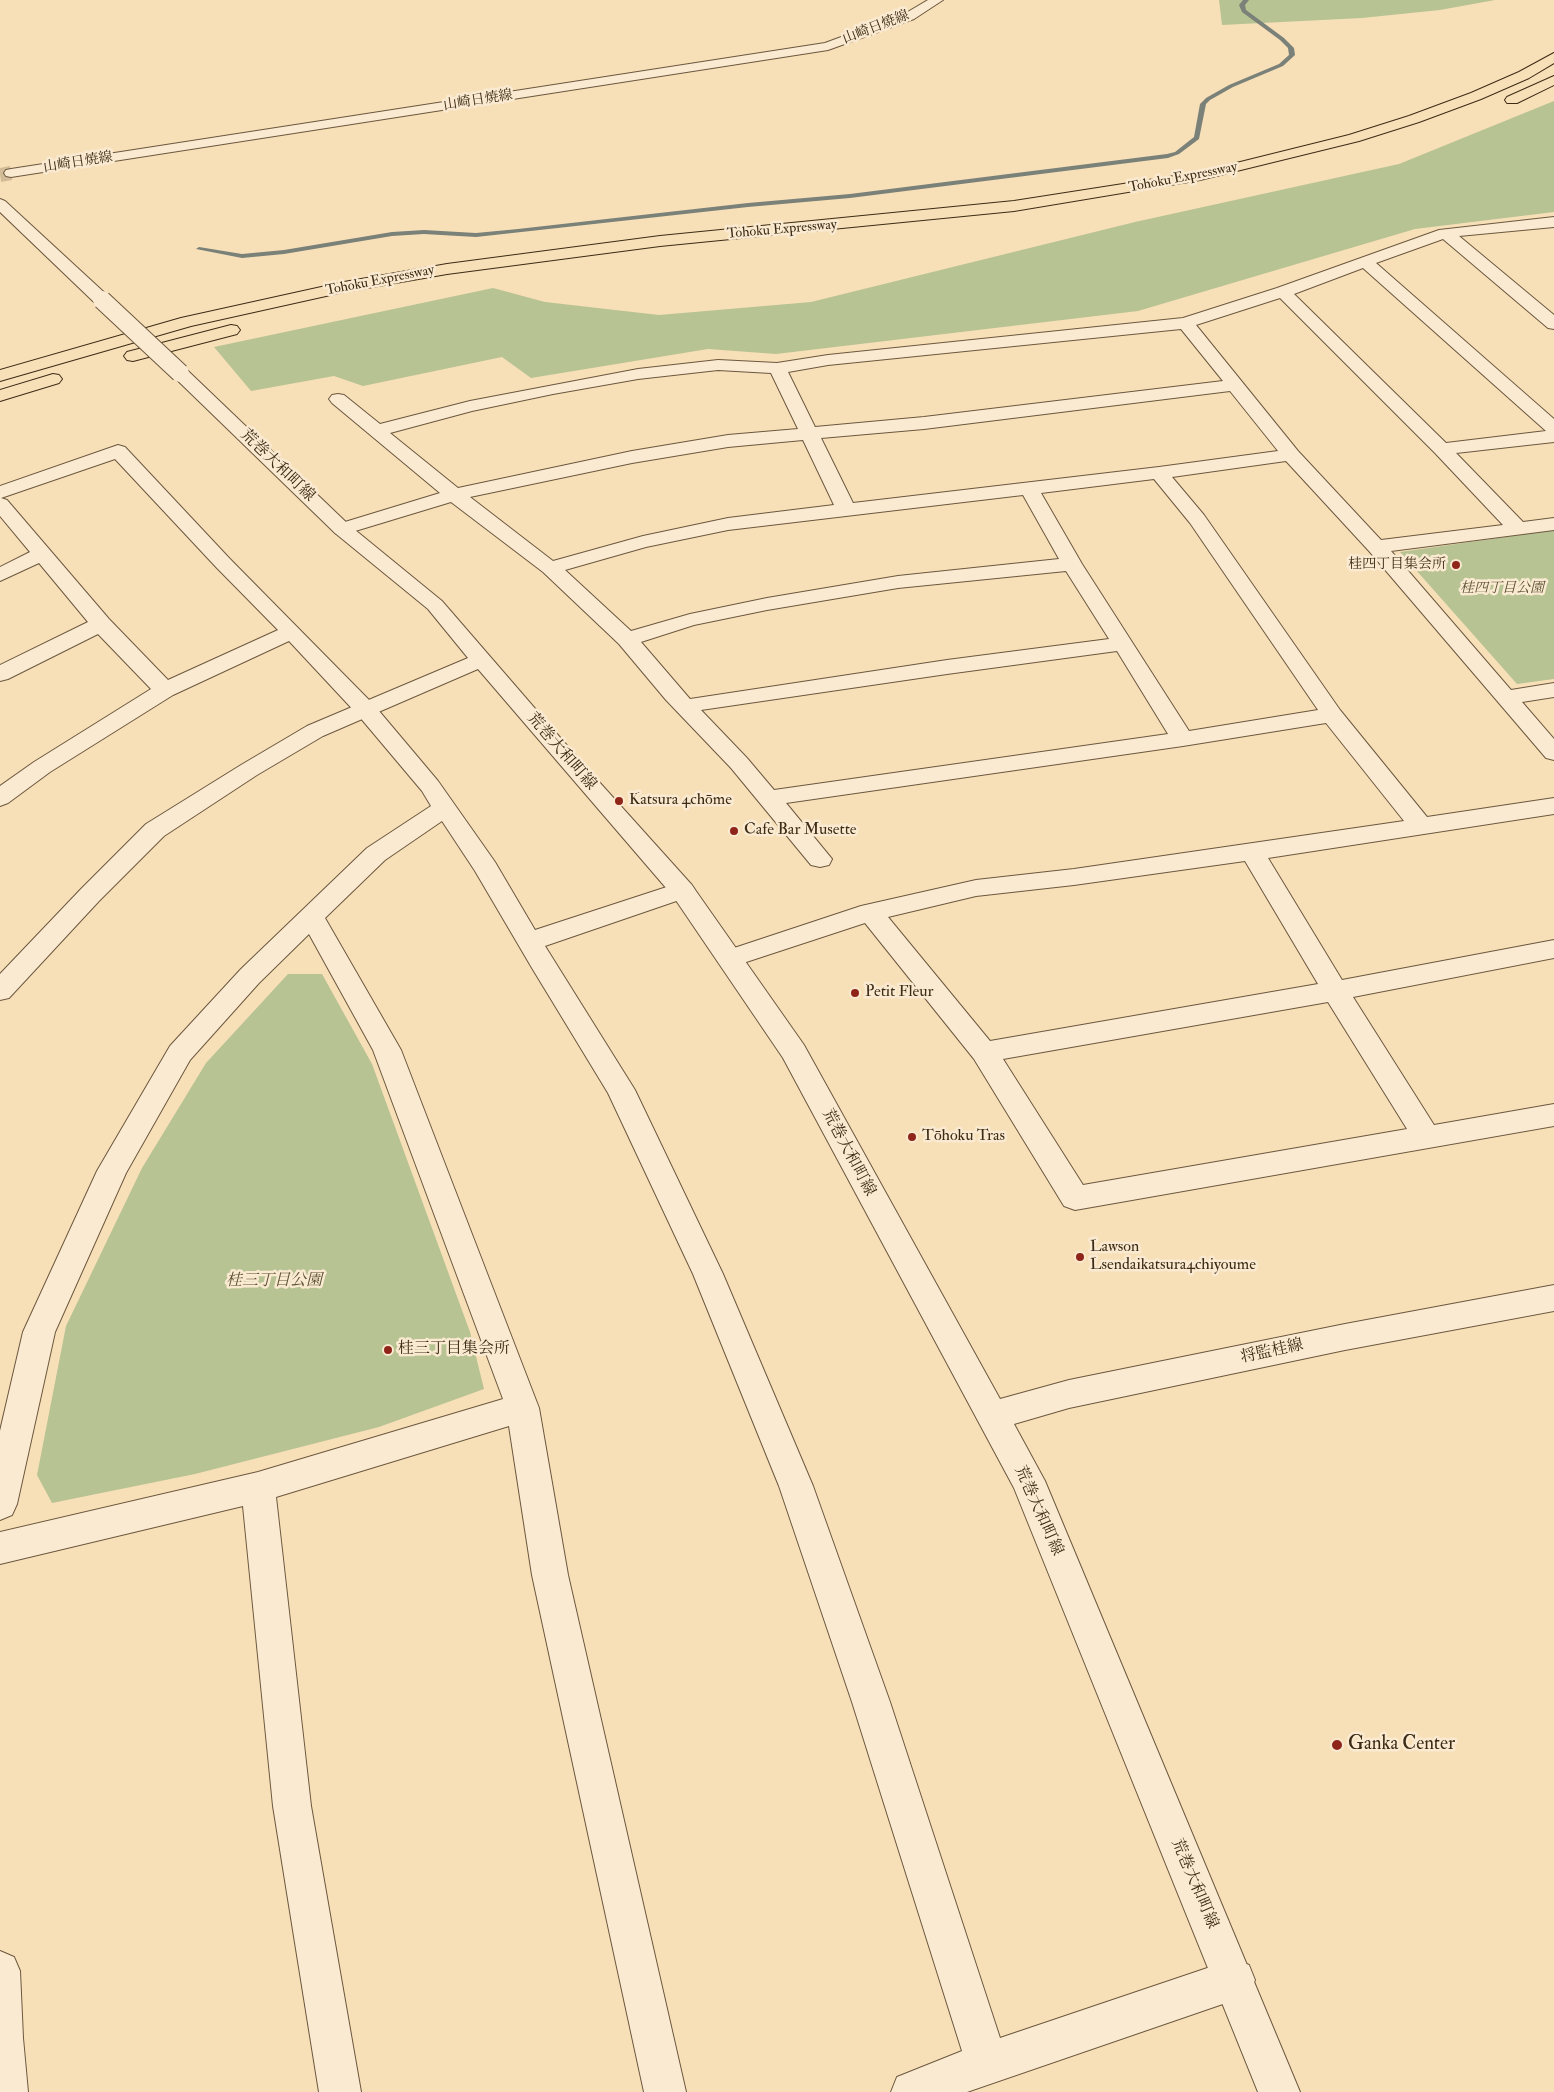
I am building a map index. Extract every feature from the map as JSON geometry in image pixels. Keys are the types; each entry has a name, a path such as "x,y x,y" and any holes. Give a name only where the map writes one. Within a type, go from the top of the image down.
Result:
{"highway":[{"name":"Tohoku Expressway","path":"0,376 187,322 344,287 447,269 660,241 1014,206 1200,176 1345,141 1414,119 1516,78 1554,57"},
{"path":"1502,104 1554,80"},
{"name":"Tohoku Expressway","path":"1141,201 1239,182"},
{"path":"898,233 1076,212"},
{"name":"Tohoku Expressway","path":"427,288 565,267 651,258"},
{"path":"118,360 242,327"},
{"path":"0,396 71,374"}],"street":[{"name":"山崎日焼線","path":"11,174 787,54 828,46 874,30 910,16 937,0"},
{"name":"荒巻大和町線","path":"0,204 180,372 342,529 435,605 682,890 731,958 794,1052 1028,1481 1279,2092"},
{"path":"376,431 470,406 638,374 718,365 776,368 828,360 1185,323 1283,292 1446,233 1550,226"},
{"path":"1446,233 1554,324"},
{"path":"1365,262 1554,429"},
{"path":"1283,292 1442,449 1519,530"},
{"path":"1185,323 1291,454 1376,547 1554,753"},
{"path":"776,368 846,509"},
{"path":"342,529 454,495 632,457 728,441 924,423 1236,385"},
{"path":"338,400 454,495 550,568 627,639 685,706 739,763 820,859"},
{"path":"1442,449 1554,436"},
{"path":"0,492 118,451 222,563 292,632 366,710 430,786 486,868 529,942 621,1090 708,1274 796,1486 871,1702 987,2063"},
{"path":"550,568 643,542 728,524 1159,473 1291,454"},
{"path":"1159,473 1197,519 1332,715 1421,826"},
{"path":"1028,487 1072,564 1183,739"},
{"path":"0,504 101,624 165,690"},
{"path":"1376,547 1554,524"},
{"path":"0,575 42,554"},
{"path":"627,639 690,620 767,604 898,582 1072,564"},
{"path":"0,674 101,624"},
{"path":"0,798 42,767 165,690 292,632"},
{"path":"685,706 948,667 1124,644"},
{"path":"0,991 90,895 155,830 249,770 315,731 481,660"},
{"path":"1507,697 1554,690"},
{"path":"769,798 1183,739 1332,715"},
{"path":"731,958 870,912 976,888 1074,878 1554,806"},
{"path":"0,1504 39,1332 112,1171 180,1053 250,976 376,854 445,808"},
{"path":"1252,852 1335,991 1427,1138"},
{"path":"529,942 682,890"},
{"path":"870,912 984,1052 1075,1198 1554,1115"},
{"path":"312,918 387,1050 523,1408 550,1576 665,2092"},
{"path":"984,1052 1335,991 1554,949"},
{"name":"将監桂線","path":"992,1416 1069,1394 1345,1337 1554,1298"},
{"path":"0,1548 258,1487 523,1408"},
{"path":"258,1487 292,1806 340,2092"},
{"path":"0,1971 2,2038 7,2092"},
{"path":"912,2092 987,2063 1234,1980"}],"green space":[{"path":"1219,0 1495,0 1440,10 1362,18 1222,25"},
{"path":"1554,101 1554,212 1415,229 1138,311 776,354 708,349 531,378 502,357 363,386 334,376 251,391 214,347 493,288 545,302 659,315 811,302 1135,222 1399,164"},
{"name":"桂四丁目公園","path":"1554,530 1554,679 1517,684 1400,552"},
{"name":"桂三丁目公園","path":"288,974 322,974 372,1064 470,1332 484,1389 379,1427 195,1474 52,1503 37,1475 66,1326 142,1168 206,1063"}],"waterway":[{"path":"199,249 242,256 284,252 392,234 424,232 476,235 518,231 748,205 850,196 1168,156 1177,153 1197,138 1203,104 1208,99 1231,86 1281,65 1292,55 1291,48 1282,39 1244,11 1242,5 1246,0"}],"tunnel":[{"path":"0,175 11,173"}],"place":[{"name":"桂四丁目集会所","path":"1456,565"},
{"name":"Katsura 4chōme","path":"619,801"},
{"name":"Cafe Bar Musette","path":"734,831"},
{"name":"Petit Fleur","path":"855,993"},
{"name":"Tōhoku Tras","path":"912,1137"},
{"name":"Lawson Lsendaikatsura4chiyoume","path":"1080,1257"},
{"name":"桂三丁目集会所","path":"388,1350"},
{"name":"Ganka Center","path":"1337,1745"}]}
